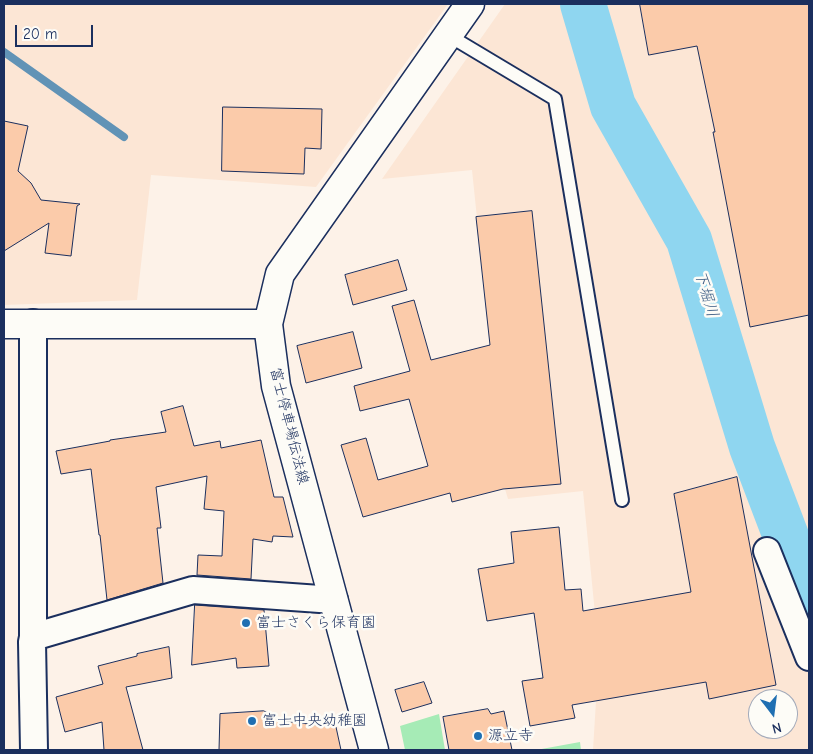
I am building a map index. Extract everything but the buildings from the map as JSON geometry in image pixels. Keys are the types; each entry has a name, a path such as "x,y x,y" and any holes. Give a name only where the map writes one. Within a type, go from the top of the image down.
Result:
{"main road":[{"name":"富士停車場伝法線","path":"374,750 276,386 268,324 280,274 470,4"},
{"path":"4,324 268,324"}],"street":[{"path":"33,323 34,638 32,642 34,750"},
{"path":"767,551 809,657"},
{"path":"34,638 193,590 334,600"}],"lane":[{"path":"448,36 555,99 622,500"}],"shaded area":[{"path":"4,4 448,4 316,187 151,175 137,300 4,305"},
{"path":"505,4 809,4 809,750 593,750 600,665 583,491 508,499 505,489 472,170 382,179"}],"green space":[{"path":"439,714 445,750 405,750 400,726"},
{"path":"580,742 581,750 536,750"}],"waterway":[{"name":"下堀川","path":"583,4 613,106 689,240 752,447 809,595"},
{"path":"4,52 124,137"}],"place":[{"name":"富士さくら保育園","path":"246,623"},
{"name":"富士中央幼稚園","path":"252,721"},
{"name":"源立寺","path":"478,736"}]}
